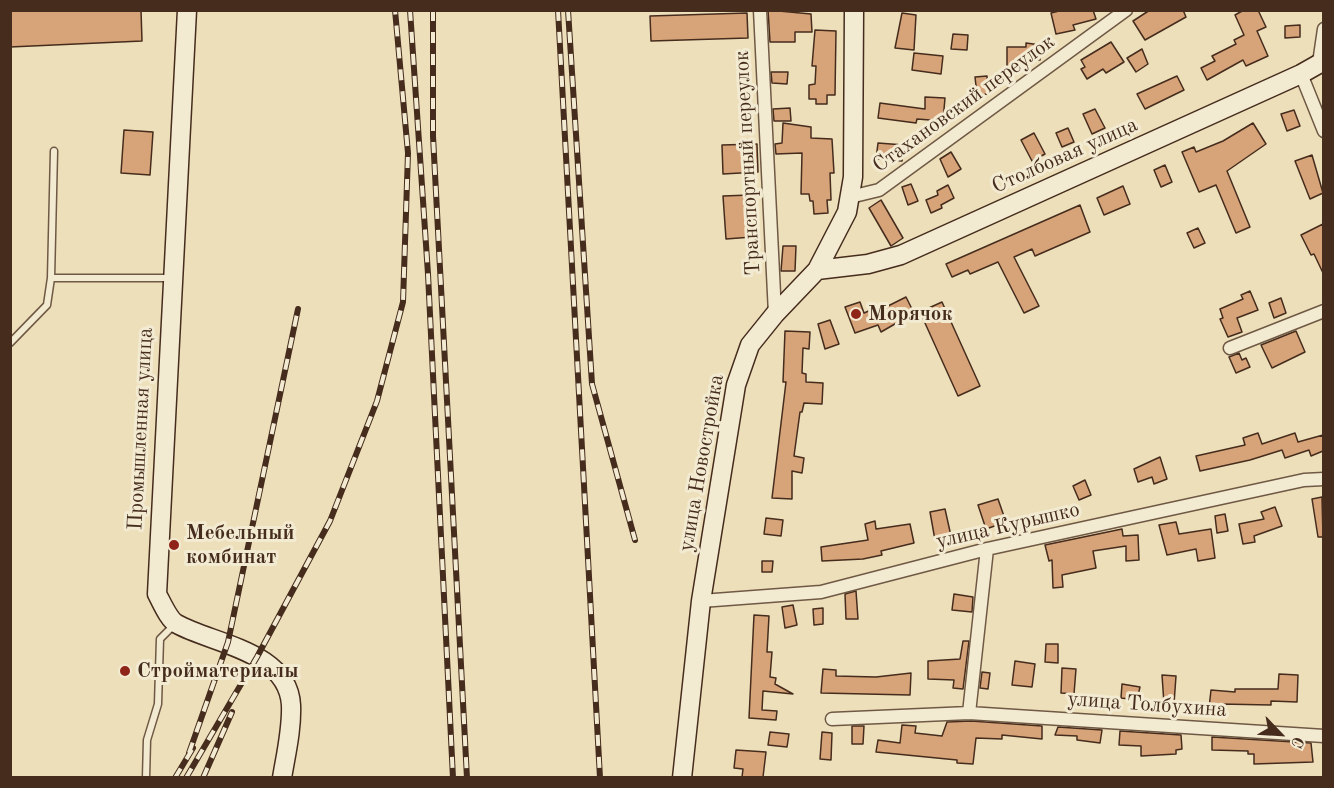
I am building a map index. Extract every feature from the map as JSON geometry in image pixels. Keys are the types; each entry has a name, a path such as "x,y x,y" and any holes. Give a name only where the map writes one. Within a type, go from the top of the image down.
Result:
{"main road":[{"name":"Промышленная улица","path":"175,624 157,594 156,573 187,10"},
{"name":"улица Новостройка","path":"682,777 701,601 736,385 750,345 775,314 817,270 847,212 853,177 854,10"},
{"name":"Столбовая улица","path":"817,270 868,264 901,255 1301,74 1321,62"},
{"path":"175,624 228,642 257,657 273,670 285,685 291,703 282,777"}],"street":[{"name":"Транспортный переулок","path":"760,10 775,314"},
{"name":"Стахановский переулок","path":"850,197 879,190 1126,10"},
{"path":"1321,62 1323,29"},
{"path":"1301,74 1323,131"},
{"path":"1230,348 1323,311"},
{"name":"улица Курышко","path":"701,601 821,592 987,549 1304,480 1323,479"},
{"path":"969,713 987,549"},
{"name":"улица Толбухина","path":"832,719 969,713 1323,736"}],"lane":[{"path":"10,344 47,305 51,278 54,151"},
{"path":"51,278 172,278"},
{"path":"146,777 147,740 158,704 160,639 175,624"}],"building":[{"path":"10,10 141,10 142,41 10,47"},
{"path":"768,10 811,14 812,32 795,32 795,42 770,42"},
{"path":"1063,10 1093,10 1096,19 1073,25 1075,30 1056,34 1051,13"},
{"path":"1150,10 1183,10 1186,17 1145,40 1133,21"},
{"path":"1244,10 1258,10 1266,27 1257,31 1268,56 1246,66 1243,60 1207,80 1201,68 1215,61 1212,56 1236,44 1234,40 1244,35 1235,15"},
{"path":"747,13 748,38 651,41 650,16"},
{"path":"902,13 916,15 914,50 895,48"},
{"path":"1300,25 1300,37 1285,38 1285,26"},
{"path":"815,30 836,31 835,95 827,95 827,104 816,104 816,99 809,99 809,85 815,84 816,66 812,66"},
{"path":"953,34 968,35 967,50 951,49"},
{"path":"1111,42 1124,62 1106,73 1103,69 1087,79 1081,69 1085,67 1081,60"},
{"path":"1026,43 1041,45 1040,60 1020,58 1020,72 1007,72 1007,47 1026,47"},
{"path":"1142,49 1148,64 1136,72 1127,58"},
{"path":"914,53 943,56 941,74 912,70"},
{"path":"771,72 788,72 787,84 772,83"},
{"path":"987,76 988,94 977,95 975,77"},
{"path":"1177,76 1184,90 1145,109 1137,94"},
{"path":"925,97 945,98 943,121 917,119 916,123 878,118 880,103 925,109"},
{"path":"790,108 791,121 774,121 773,109"},
{"path":"1095,109 1105,128 1092,134 1083,114"},
{"path":"1294,110 1300,126 1287,131 1281,114"},
{"path":"783,123 811,127 811,138 832,139 834,173 830,173 831,200 827,200 828,213 814,214 813,201 810,201 809,194 801,194 802,153 776,154 775,144 782,143"},
{"path":"1253,123 1266,144 1227,171 1250,227 1236,233 1216,185 1199,192 1182,152 1194,147 1196,152 1223,141"},
{"path":"1068,128 1074,142 1062,147 1056,133"},
{"path":"124,130 153,132 150,175 121,173"},
{"path":"1034,133 1045,154 1032,161 1021,140"},
{"path":"878,143 904,145 902,161 876,159"},
{"path":"757,144 758,172 723,174 722,145"},
{"path":"951,152 961,169 948,177 940,159"},
{"path":"1312,155 1323,193 1310,199 1295,161"},
{"path":"1165,165 1172,182 1161,187 1154,170"},
{"path":"911,184 918,201 908,205 902,187"},
{"path":"948,185 954,198 941,205 942,208 931,213 926,200 938,195 937,191"},
{"path":"1123,186 1130,204 1104,215 1097,198"},
{"path":"750,195 752,237 726,239 723,196"},
{"path":"881,200 903,238 891,246 869,208"},
{"path":"1080,205 1090,232 1035,256 1032,249 1014,257 1039,306 1024,313 998,262 970,274 968,270 952,277 946,264"},
{"path":"1323,224 1323,273 1301,235"},
{"path":"1198,228 1205,243 1194,248 1187,233"},
{"path":"783,246 796,246 795,271 781,271"},
{"path":"1250,291 1258,310 1237,318 1242,332 1228,337 1220,319 1223,318 1220,309 1243,299 1241,295"},
{"path":"906,297 914,313 881,332 878,325 855,333 845,307 860,302 864,313 885,304 886,307"},
{"path":"1281,298 1286,313 1274,318 1269,303"},
{"path":"942,302 980,386 958,396 920,312"},
{"path":"830,320 839,344 825,349 818,324"},
{"path":"785,331 810,332 809,349 803,348 802,373 806,374 806,382 823,383 822,404 804,403 802,412 800,412 794,456 804,458 802,473 792,471 792,499 772,498 786,382 783,382"},
{"path":"1296,331 1305,352 1272,368 1261,345"},
{"path":"1239,353 1242,360 1246,358 1250,367 1236,373 1229,357"},
{"path":"1258,433 1262,444 1295,433 1298,442 1323,435 1323,451 1311,456 1309,450 1285,458 1282,450 1200,471 1196,456 1245,445 1243,438"},
{"path":"1160,457 1167,479 1154,484 1152,477 1138,482 1134,469"},
{"path":"1085,480 1091,495 1079,500 1073,486"},
{"path":"1322,497 1323,537 1318,537 1312,499"},
{"path":"998,499 1006,522 986,529 978,505"},
{"path":"1275,507 1282,526 1254,536 1255,542 1243,544 1239,524 1264,519 1261,512"},
{"path":"945,509 951,536 935,540 930,512"},
{"path":"1225,514 1228,531 1217,533 1215,516"},
{"path":"766,518 783,520 781,536 764,534"},
{"path":"875,521 876,529 910,524 914,543 881,551 882,555 863,559 822,561 821,547 868,540 865,524"},
{"path":"1176,522 1179,534 1211,529 1215,558 1198,561 1196,549 1167,555 1159,525"},
{"path":"1122,529 1123,536 1138,535 1139,560 1126,561 1126,546 1093,551 1096,568 1062,575 1063,587 1053,588 1052,560 1049,561 1045,545"},
{"path":"762,561 773,561 772,572 762,572"},
{"path":"856,591 858,619 846,619 845,594"},
{"path":"954,594 973,597 972,612 952,610"},
{"path":"793,605 797,625 785,628 782,607"},
{"path":"823,608 823,624 814,625 813,609"},
{"path":"754,615 769,616 767,652 772,652 770,677 776,678 775,684 793,694 763,691 762,710 777,711 776,720 749,718"},
{"path":"963,641 969,641 963,689 953,688 954,680 928,679 928,661 960,659"},
{"path":"1046,644 1058,644 1058,663 1045,662"},
{"path":"1015,661 1035,664 1032,687 1012,685"},
{"path":"1062,668 1076,669 1074,694 1061,693"},
{"path":"823,669 836,670 836,676 876,677 911,673 910,695 821,693"},
{"path":"982,672 990,673 988,689 980,688"},
{"path":"1279,674 1298,675 1297,702 1271,701 1271,705 1220,704 1220,709 1209,708 1211,690 1235,692 1235,689 1278,689"},
{"path":"1162,675 1176,676 1174,704 1164,704"},
{"path":"1122,684 1140,687 1137,700 1121,698"},
{"path":"971,721 1042,726 1042,739 1002,735 1002,739 976,738 973,764 957,763 957,760 876,752 878,740 900,743 902,725 916,726 915,733 942,736 947,722"},
{"path":"852,726 864,726 863,744 852,744"},
{"path":"1058,727 1102,730 1100,743 1077,740 1077,736 1055,735"},
{"path":"1120,731 1181,735 1182,749 1176,750 1176,754 1141,756 1141,746 1119,745"},
{"path":"770,732 789,734 787,747 768,745"},
{"path":"822,732 832,733 831,760 820,759"},
{"path":"1212,737 1311,743 1313,762 1254,764 1254,754 1248,754 1248,751 1212,750"},
{"path":"736,750 766,752 763,777 742,777 743,769 734,768"}],"railway":[{"path":"186,778 257,657 330,521 377,401 403,302 408,153 395,10"},
{"path":"410,10 428,274 453,778"},
{"path":"433,10 433,136 467,778"},
{"path":"558,10 600,778"},
{"path":"568,10 592,384 635,540"},
{"path":"189,753 228,642 298,309"},
{"path":"203,778 232,712"},
{"path":"175,778 193,748"}],"place":[{"name":"Морячок","path":"856,314"},
{"name":"Мебельный комбинат","path":"174,545"},
{"name":"Стройматериалы","path":"125,671"}]}
